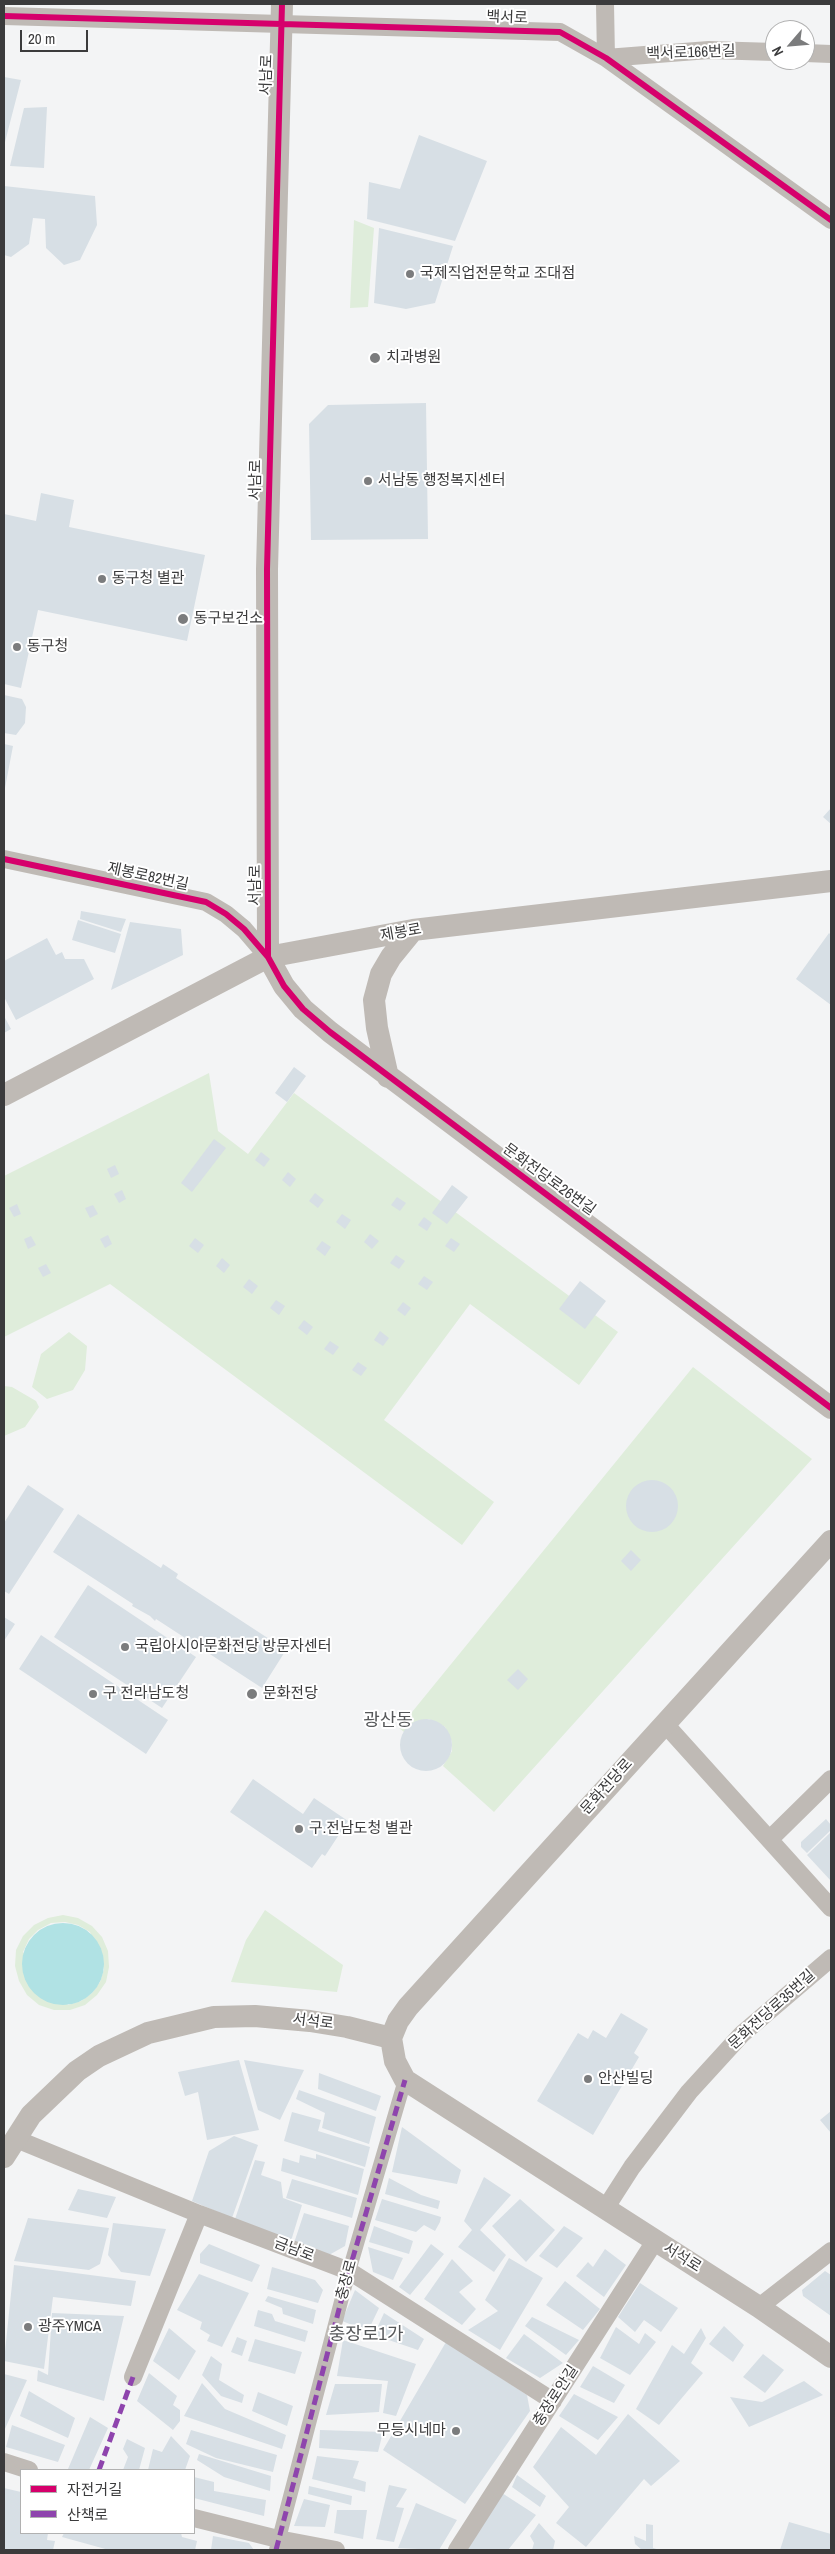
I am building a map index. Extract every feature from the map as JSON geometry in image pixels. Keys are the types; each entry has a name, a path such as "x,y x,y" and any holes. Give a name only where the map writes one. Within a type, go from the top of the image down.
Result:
{"street":[{"path":"606,4 606,58"},
{"name":"백서로","path":"4,16 282,14 560,32 606,58 831,220"},
{"name":"서남로","path":"268,957 266,569 282,14"},
{"name":"백서로166번길","path":"606,58 709,50 765,52"},
{"path":"815,53 831,54"},
{"name":"제봉로82번길","path":"4,859 206,902 226,914 244,929 268,957"},
{"name":"제봉로","path":"4,1095 268,957 413,930 831,881"},
{"path":"388,1077 377,1028 374,1000 386,965 413,930"},
{"name":"문화전당로26번길","path":"268,957 284,986 303,1008 388,1077 609,1240 831,1408"},
{"name":"문화전당로","path":"391,2038 398,2021 408,2007 831,1541"},
{"path":"665,1724 770,1838 831,1908"},
{"path":"770,1838 831,1779"},
{"name":"문화전당로35번길","path":"605,2209 632,2167 683,2099 715,2063 742,2034 831,1958"},
{"name":"서석로","path":"10,2148 31,2115 45,2100 99,2056 148,2034 181,2024 214,2017 256,2016 310,2021 347,2027 391,2038"},
{"path":"391,2038 395,2061 405,2080"},
{"name":"서석로","path":"405,2080 759,2307 831,2357"},
{"name":"충장로","path":"277,2545 349,2271 405,2080"},
{"name":"금남로","path":"10,2148 199,2214 349,2271 553,2401"},
{"path":"133,2377 199,2214"},
{"name":"충장로안길","path":"457,2550 655,2241"},
{"path":"759,2307 831,2251"},
{"path":"4,2462 26,2469"},
{"path":"195,2518 277,2545 336,2550"}],"green space":[{"path":"354,220 374,228 368,307 350,308"},
{"path":"209,1073 218,1131 248,1154 294,1093 618,1332 579,1385 470,1304 384,1420 494,1502 462,1545 110,1284 4,1337 4,1176"},
{"path":"69,1332 87,1346 85,1370 73,1390 47,1399 32,1387 41,1354"},
{"path":"693,1367 812,1459 494,1812 443,1766 452,1751 452,1742 445,1727 429,1719 412,1723 404,1732 399,1728"},
{"path":"4,1386 12,1387 36,1401 39,1407 25,1427 4,1436"},
{"path":"265,1910 343,1965 337,1992 231,1982 246,1940"},
{"path":"63,1915 78,1918 92,1926 102,1937 108,1951 109,1967 106,1982 97,1995 85,2005 70,2010 54,2010 39,2005 27,1995 19,1981 15,1966 16,1950 23,1936 34,1925 48,1918","holes":["65,1922 78,1925 90,1932 104,1969 100,1982 92,1993 81,2001 68,2005 23,1952 29,1939 38,1930 51,1923"]}],"water":[{"path":"63,1923 79,1926 92,1935 101,1948 104,1964 101,1980 92,1993 79,2002 63,2005 47,2002 34,1993 25,1980 22,1964 25,1948 34,1935 47,1926"}],"building":[{"path":"4,77 21,80 4,146"},
{"path":"47,107 44,168 10,166 24,108"},
{"path":"419,135 487,161 455,241 367,219 369,182 400,189"},
{"path":"4,186 95,196 97,225 80,260 64,265 46,248 45,219 33,218 29,244 11,257 4,255"},
{"name":"국제직업전문학교 조대점","path":"379,228 453,246 435,303 406,309 374,303"},
{"name":"서남동 행정복지센터","path":"426,403 428,539 311,540 309,424 328,405"},
{"name":"동구청 별관","path":"41,493 74,500 69,527 205,555 187,641 38,610 21,688 4,684 4,514 36,521"},
{"name":"동구청","path":"4,695 22,699 26,707 25,723 16,735 4,733"},
{"path":"4,744 13,746 5,788 4,788"},
{"path":"831,808 831,824 823,817"},
{"path":"81,911 126,919 121,932 80,919"},
{"path":"78,920 121,934 115,953 72,940"},
{"path":"130,922 181,929 183,955 111,990"},
{"path":"829,933 831,935 831,1005 796,979"},
{"path":"47,938 56,955 62,952 65,959 84,959 94,979 16,1020 4,997 4,961"},
{"path":"4,1016 11,1029 4,1033"},
{"path":"294,1067 306,1076 287,1102 275,1093"},
{"path":"214,1139 226,1148 192,1192 181,1183"},
{"path":"261,1152 270,1159 264,1167 255,1160"},
{"path":"115,1165 119,1174 111,1178 107,1169"},
{"path":"288,1172 296,1179 290,1187 282,1180"},
{"path":"452,1185 468,1197 447,1224 432,1213"},
{"path":"122,1190 126,1199 119,1203 114,1194"},
{"path":"315,1193 324,1200 318,1208 309,1201"},
{"path":"397,1197 406,1203 400,1211 391,1205"},
{"path":"17,1204 21,1214 14,1217 9,1208"},
{"path":"93,1205 98,1214 90,1218 85,1208"},
{"path":"342,1214 351,1220 345,1229 336,1222"},
{"path":"424,1217 432,1223 427,1231 418,1225"},
{"path":"370,1234 379,1241 372,1249 364,1242"},
{"path":"108,1235 112,1244 105,1248 100,1239"},
{"path":"31,1236 36,1245 28,1249 24,1239"},
{"path":"195,1238 204,1245 198,1253 189,1246"},
{"path":"451,1238 460,1244 454,1252 445,1246"},
{"path":"322,1241 331,1247 325,1256 316,1249"},
{"path":"396,1255 405,1261 399,1269 390,1263"},
{"path":"222,1258 230,1265 224,1273 216,1266"},
{"path":"46,1264 51,1273 43,1277 38,1268"},
{"path":"424,1276 433,1282 427,1290 418,1284"},
{"path":"249,1279 258,1286 252,1294 243,1287"},
{"path":"580,1281 606,1301 585,1329 559,1309"},
{"path":"276,1300 285,1306 279,1315 270,1308"},
{"path":"403,1302 411,1308 405,1316 397,1310"},
{"path":"304,1320 313,1327 307,1335 298,1328"},
{"path":"380,1331 389,1338 383,1346 374,1340"},
{"path":"330,1341 339,1347 333,1355 324,1349"},
{"path":"358,1362 367,1368 361,1376 352,1370"},
{"path":"652,1480 666,1484 674,1492 678,1506 674,1520 666,1528 652,1532 638,1528 630,1520 626,1506 630,1492 638,1484"},
{"path":"28,1485 64,1509 9,1594 4,1591 4,1523"},
{"path":"78,1514 161,1568 163,1564 178,1574 176,1578 286,1650 262,1688 156,1619 155,1621 132,1606 133,1604 53,1552"},
{"path":"631,1550 641,1560 631,1571 621,1561"},
{"name":"국립아시아문화전당 방문자센터","path":"88,1585 196,1657 162,1708 54,1637"},
{"path":"4,1617 15,1624 4,1641"},
{"name":"구 전라남도청","path":"41,1635 168,1720 146,1754 19,1669"},
{"path":"518,1669 528,1679 518,1690 507,1680"},
{"path":"426,1719 436,1721 444,1727 450,1735 452,1745 450,1755 444,1763 436,1769 426,1771 416,1769 408,1763 402,1755 400,1745 402,1735 408,1727 416,1721"},
{"name":"구.전남도청 별관","path":"253,1779 303,1814 314,1798 348,1821 325,1856 322,1854 312,1868 230,1812"},
{"path":"826,1819 831,1825 831,1830 807,1853 801,1847 801,1842"},
{"path":"831,1832 831,1881 807,1855"},
{"name":"안산빌딩","path":"621,2013 648,2029 634,2053 639,2057 593,2135 537,2101 578,2033 588,2039 593,2030 606,2038"},
{"path":"239,2060 259,2130 207,2140 198,2092 185,2096 178,2072"},
{"path":"244,2060 304,2070 280,2120 258,2110"},
{"path":"319,2073 381,2096 376,2111 318,2089"},
{"path":"299,2090 376,2117 369,2144 322,2128 325,2113 296,2099"},
{"path":"831,2111 831,2133 820,2120"},
{"path":"292,2112 321,2120 318,2131 370,2147 365,2167 284,2141"},
{"path":"402,2127 461,2170 457,2184 392,2172"},
{"path":"234,2136 258,2145 232,2218 192,2201 209,2151"},
{"path":"316,2154 364,2169 358,2195 281,2171 283,2158 299,2163 300,2155 316,2159"},
{"path":"255,2160 265,2162 261,2175 281,2182 283,2198 302,2205 291,2241 235,2219"},
{"path":"484,2177 511,2195 480,2230 506,2255 494,2272 458,2247 472,2230 464,2221"},
{"path":"389,2178 421,2195 440,2201 438,2209 385,2194"},
{"path":"292,2179 357,2198 352,2218 286,2198"},
{"path":"78,2189 116,2197 107,2218 68,2210"},
{"path":"382,2199 441,2217 440,2222 435,2231 424,2225 416,2232 375,2220"},
{"path":"520,2199 555,2230 526,2262 492,2226"},
{"path":"304,2213 349,2226 345,2246 329,2255 294,2243"},
{"path":"28,2218 109,2228 100,2264 89,2270 14,2261"},
{"path":"113,2223 166,2229 150,2276 121,2272 108,2255"},
{"path":"374,2226 413,2241 409,2254 369,2242"},
{"path":"564,2226 583,2238 557,2268 539,2256"},
{"path":"209,2244 260,2265 252,2282 200,2263 200,2254"},
{"path":"431,2244 444,2254 410,2295 399,2287"},
{"path":"368,2247 403,2258 393,2280 373,2272"},
{"path":"605,2249 626,2265 604,2297 576,2276 588,2262 593,2267"},
{"path":"509,2258 543,2278 500,2350 468,2330 498,2311 485,2300"},
{"path":"452,2259 473,2281 459,2292 476,2309 462,2325 424,2299"},
{"name":"광주YMCA","path":"14,2265 136,2281 131,2306 53,2297 44,2369 4,2361"},
{"path":"272,2267 315,2280 323,2290 318,2303 267,2289"},
{"path":"825,2271 831,2275 831,2316 803,2296 802,2290"},
{"path":"199,2274 249,2293 222,2347 207,2341 210,2335 200,2329 202,2322 177,2310"},
{"path":"565,2281 600,2309 583,2330 546,2305"},
{"path":"640,2283 678,2308 661,2332 644,2320 635,2332 618,2317"},
{"path":"355,2290 379,2308 368,2331 342,2321"},
{"path":"268,2296 316,2310 313,2324 283,2314 282,2308 265,2301"},
{"path":"258,2310 272,2314 275,2321 308,2331 305,2342 254,2326"},
{"path":"52,2313 124,2316 104,2401 37,2381 38,2370 48,2375"},
{"path":"384,2313 424,2339 418,2350 374,2335"},
{"path":"532,2317 579,2340 566,2355 525,2326"},
{"path":"724,2326 744,2345 733,2362 709,2344"},
{"path":"616,2327 639,2344 645,2333 656,2342 630,2375 600,2358"},
{"path":"169,2328 196,2351 179,2380 153,2361"},
{"path":"701,2328 706,2338 691,2363 703,2373 659,2425 636,2409 672,2345 684,2354"},
{"path":"524,2334 563,2363 540,2378 506,2358"},
{"path":"237,2337 247,2341 242,2356 231,2352"},
{"path":"255,2339 302,2352 295,2374 248,2361"},
{"path":"343,2340 416,2364 396,2416 383,2413 388,2381 337,2376"},
{"name":"무등시네마","path":"446,2342 527,2395 530,2411 465,2504 383,2450"},
{"path":"763,2354 784,2370 765,2393 743,2377"},
{"path":"211,2356 222,2364 219,2380 244,2395 242,2403 221,2396 202,2375"},
{"path":"593,2366 625,2385 614,2403 580,2387"},
{"path":"149,2373 177,2396 173,2405 180,2410 180,2421 173,2430 137,2401"},
{"path":"4,2374 27,2380 4,2431"},
{"path":"804,2381 823,2395 749,2427 730,2397 762,2402"},
{"path":"202,2383 225,2409 286,2435 282,2449 184,2416"},
{"path":"335,2384 382,2384 379,2412 326,2415"},
{"path":"29,2391 75,2418 68,2438 20,2416"},
{"path":"258,2392 293,2406 287,2426 252,2411"},
{"path":"574,2394 618,2417 598,2440 559,2416"},
{"path":"628,2414 680,2461 651,2486 644,2479 586,2547 556,2523 569,2507 533,2467 561,2427 596,2455"},
{"path":"90,2417 108,2428 89,2469 68,2469"},
{"path":"12,2425 65,2445 58,2462 6,2447"},
{"path":"191,2430 277,2455 273,2472 216,2458 186,2444"},
{"path":"320,2430 383,2432 378,2452 319,2448"},
{"path":"171,2436 190,2456 185,2469 148,2469 153,2449 162,2452"},
{"path":"127,2439 145,2448 139,2469 123,2469 128,2457 123,2449"},
{"path":"199,2454 271,2476 270,2491 224,2477 197,2460"},
{"path":"317,2456 359,2461 353,2478 366,2482 365,2492 312,2479"},
{"path":"517,2475 546,2496 540,2507 512,2487"},
{"path":"195,2477 214,2482 214,2491 266,2500 264,2516 195,2498"},
{"path":"389,2485 407,2489 396,2507 404,2508 394,2542 376,2539"},
{"path":"309,2486 352,2496 351,2505 308,2494"},
{"path":"4,2488 20,2492 20,2534 48,2534 47,2540 55,2541 53,2550 4,2550"},
{"path":"502,2493 536,2515 508,2550 467,2550"},
{"path":"304,2499 330,2505 325,2527 294,2526"},
{"path":"416,2503 457,2520 439,2550 398,2548"},
{"path":"337,2510 367,2510 363,2539 334,2533"},
{"path":"789,2522 831,2534 831,2550 780,2550"},
{"path":"539,2523 555,2541 553,2550 532,2550 534,2543 530,2536"},
{"path":"646,2524 653,2525 653,2548 660,2550 642,2550 635,2544 634,2536 646,2541"},
{"path":"64,2534 181,2534 182,2537 197,2541 195,2550 109,2550 62,2537"},
{"path":"213,2536 249,2543 254,2550 211,2550"}],"marked path":[{"path":"276,2550 349,2271 405,2080"},
{"path":"99,2469 133,2377"}],"cycle path":[{"path":"268,957 267,569 282,4"},
{"path":"4,16 560,32 606,58 831,220"},
{"path":"4,859 206,902 226,914 244,929 268,957 284,986 303,1009 330,1032 831,1408"}],"place":[{"name":"국제직업전문학교 조대점","path":"410,274"},
{"name":"치과병원","path":"375,358"},
{"name":"서남동 행정복지센터","path":"368,481"},
{"name":"동구청 별관","path":"102,579"},
{"name":"동구보건소","path":"183,619"},
{"name":"동구청","path":"17,647"},
{"name":"국립아시아문화전당 방문자센터","path":"125,1647"},
{"name":"구 전라남도청","path":"93,1694"},
{"name":"문화전당","path":"252,1694"},
{"name":"구.전남도청 별관","path":"299,1829"},
{"name":"안산빌딩","path":"588,2079"},
{"name":"광주YMCA","path":"28,2327"},
{"name":"무등시네마","path":"456,2431"}],"district":[{"name":"광산동","path":"388,1721"},
{"name":"충장로1가","path":"366,2335"}]}
